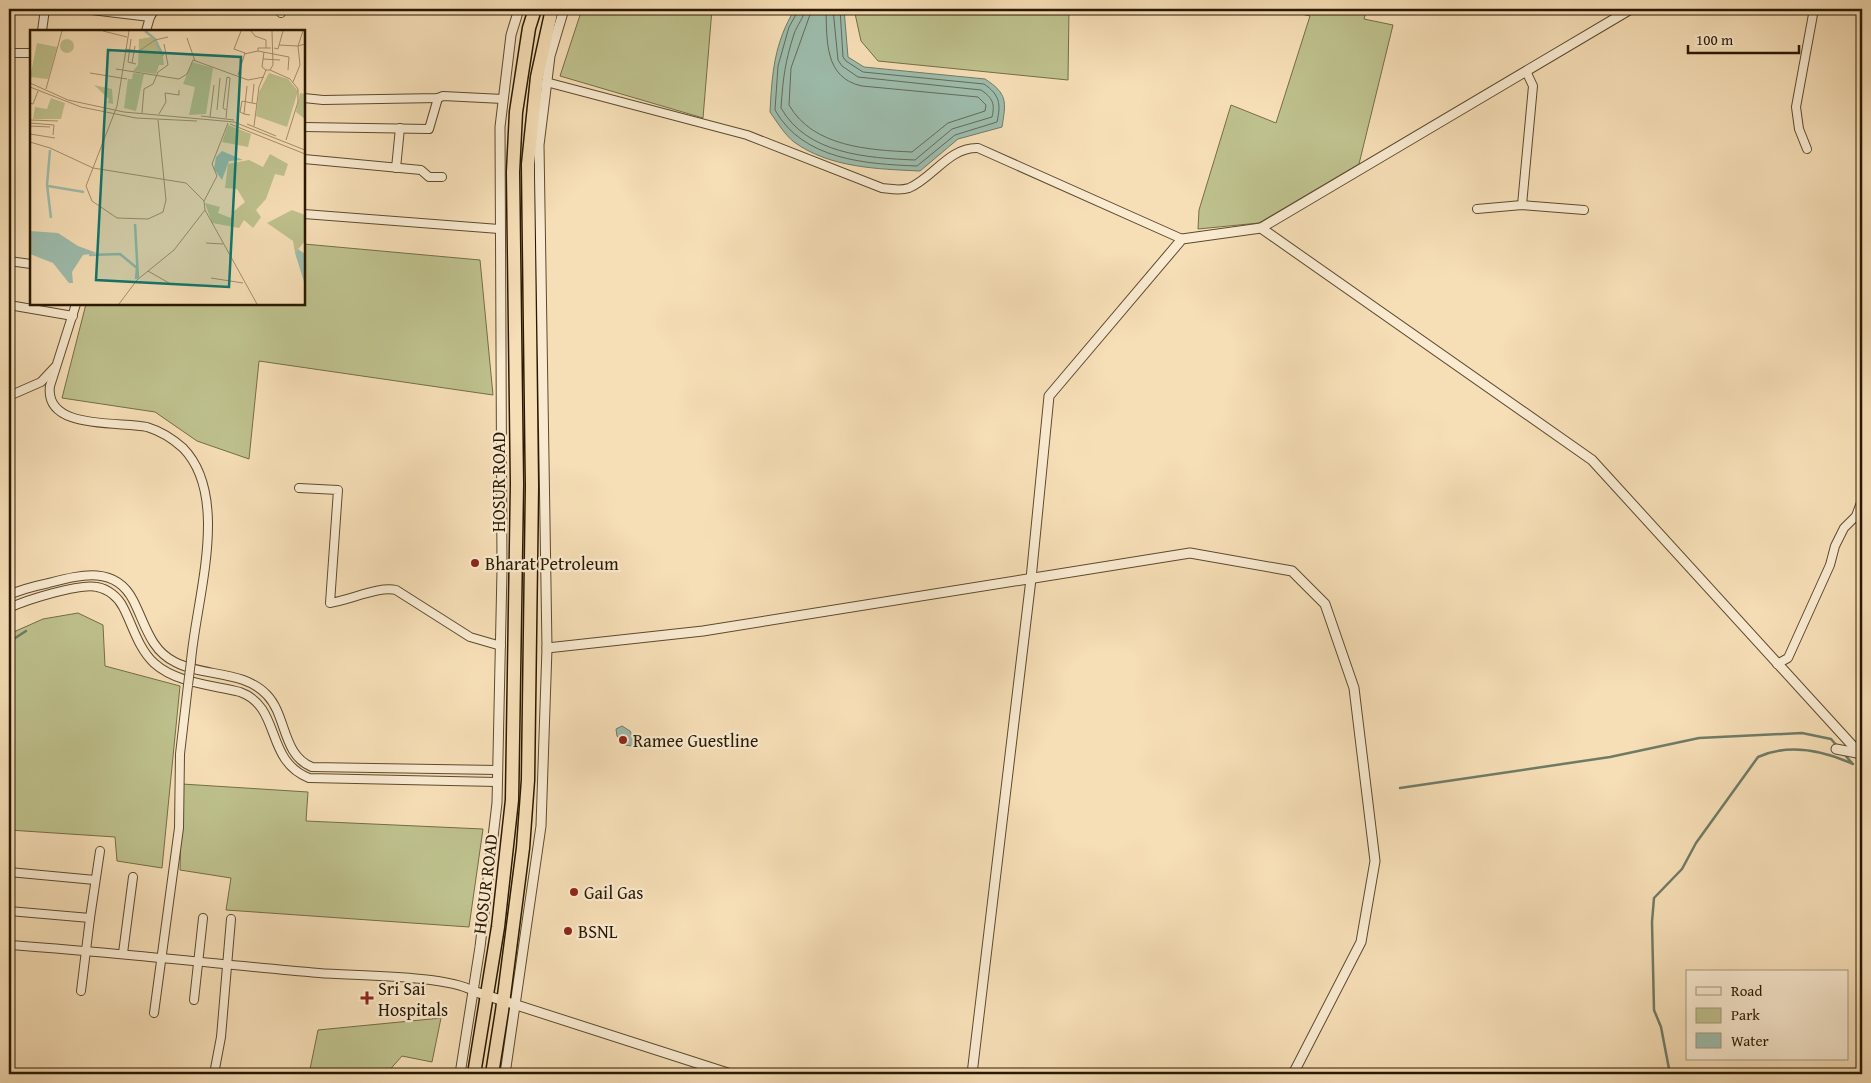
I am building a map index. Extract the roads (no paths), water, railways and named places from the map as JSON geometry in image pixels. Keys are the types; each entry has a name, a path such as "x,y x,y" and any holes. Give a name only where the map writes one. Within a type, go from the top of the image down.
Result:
{"highway":[{"name":"HOSUR ROAD","path":"474,1074 488,995 510,838 517,484 513,238 514,136 529,28 535,9"},
{"name":"HOSUR ROAD","path":"492,1074 509,1001 528,780 534,190 531,122 537,77 552,9"}],"street":[{"path":"42,30 45,9"},
{"path":"83,9 132,12 150,17"},
{"path":"146,30 150,17 155,9"},
{"path":"460,1074 480,947 498,770 501,646 500,127 511,36 519,9"},
{"path":"505,1074 509,1001 541,826 547,648 534,190 550,56 564,9"},
{"path":"546,82 747,135 882,188 899,190 910,188 957,153 967,148 978,148 1182,239 1261,228 1631,9"},
{"path":"1807,149 1799,129 1796,107 1814,9"},
{"path":"14,53 30,53"},
{"path":"1522,205 1533,86 1526,71"},
{"path":"305,98 323,100 438,98 443,96 503,99"},
{"path":"305,127 429,129 438,98"},
{"path":"396,168 400,128"},
{"path":"305,159 421,170 429,177 442,177"},
{"path":"1478,209 1522,205 1584,210"},
{"path":"305,214 499,229"},
{"path":"1261,228 1592,460 1860,755"},
{"path":"972,1074 1031,578 1050,396 1182,239"},
{"path":"9,261 30,264"},
{"path":"9,305 36,307 72,316"},
{"path":"76,305 49,393 56,406 73,419 145,427 160,431 183,448 199,469 207,493 209,526 180,754 179,828 160,957 154,1013"},
{"path":"9,396 41,382 56,367"},
{"path":"299,488 338,490 330,602 347,601 382,589 396,590 470,637 501,646"},
{"path":"1777,664 1788,658 1830,565 1835,546 1844,528 1856,516 1862,500"},
{"path":"547,648 703,631 1190,553 1292,570 1325,604 1354,688 1375,861 1361,942 1294,1074"},
{"path":"9,595 84,574 99,575 113,580 130,595 154,644 169,659 185,666 244,680 263,691 276,709 293,752 303,762 312,767 498,770"},
{"path":"9,608 21,602 86,586 108,591 120,602 139,644 155,664 175,676 250,696 262,709 286,763 296,772 309,778 497,782"},
{"path":"1840,750 1860,755"},
{"path":"81,991 100,851"},
{"path":"9,872 95,880"},
{"path":"123,953 133,876"},
{"path":"9,911 90,918"},
{"path":"194,1000 203,918"},
{"path":"214,1074 221,1037 231,919"},
{"path":"9,945 123,953 226,964 449,982 472,995 488,995 509,1001 731,1074"}],"water":[{"path":"795,9 844,9 848,57 864,67 985,79 998,89 1004,99 1002,127 958,139 920,171 855,166 808,151 791,139 770,112 775,59 783,34"},
{"path":"622,726 630,731 635,742 632,746 625,745 617,736 616,729"}],"waterway":[{"path":"9,642 26,631"},
{"path":"1400,788 1610,757 1699,738 1802,733 1831,739 1838,747"},
{"path":"1670,1074 1661,1027 1654,1010 1652,922 1654,898 1682,869 1696,843 1758,757 1782,750 1806,750 1830,755 1853,764 1843,753"}],"place":[{"name":"Bharat Petroleum","path":"475,563"},
{"name":"Ramee Guestline","path":"623,740"},
{"name":"Gail Gas","path":"574,892"},
{"name":"BSNL","path":"568,931"},
{"name":"Sri Sai Hospitals","path":"367,998"}]}
